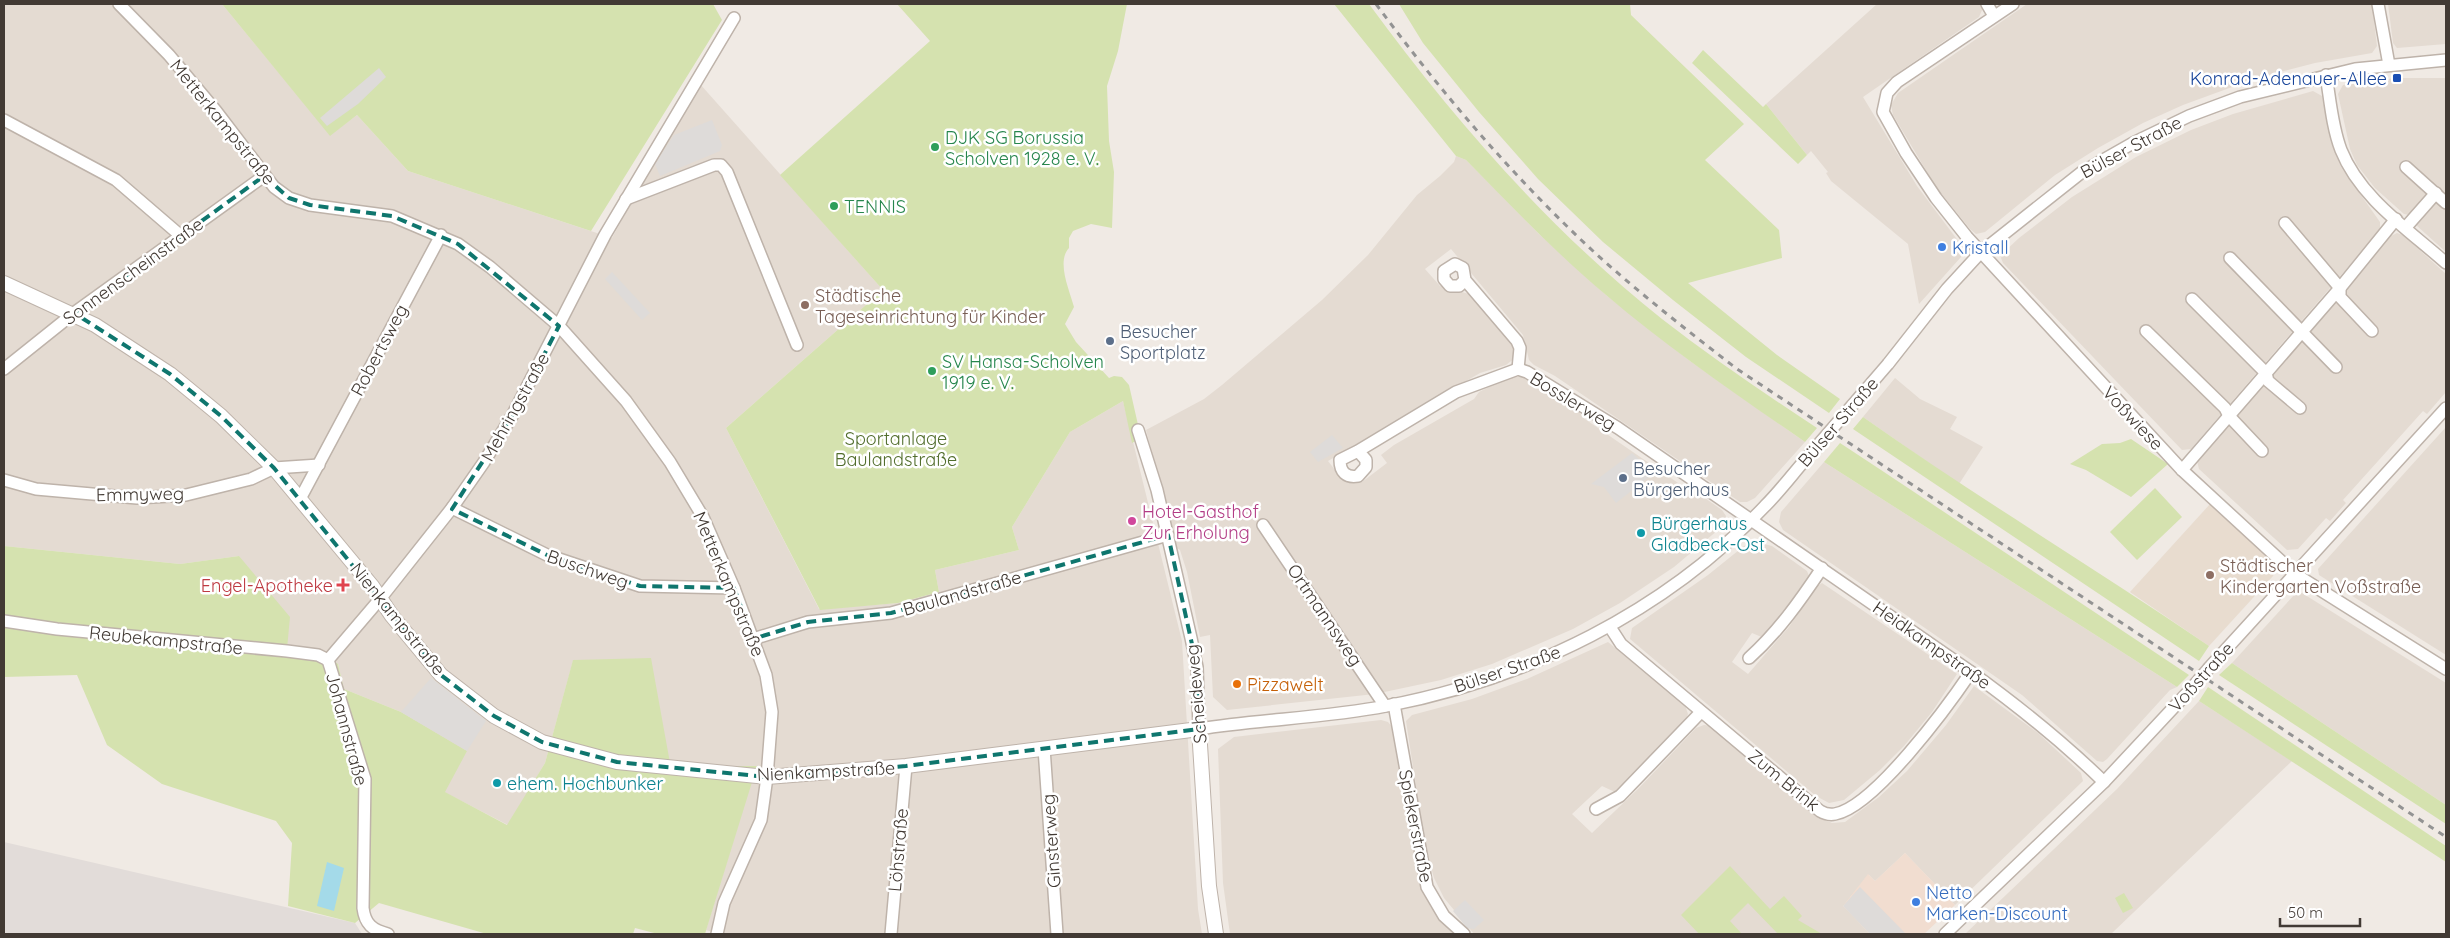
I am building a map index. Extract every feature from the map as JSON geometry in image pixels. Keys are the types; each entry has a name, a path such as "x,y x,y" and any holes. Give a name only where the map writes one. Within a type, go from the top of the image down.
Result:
{"street":[{"name":"Metterkampstraße","path":"119,4 170,55 216,110 264,176 289,198 310,205 392,216 441,235 458,244 490,268 559,326 626,401 670,462 703,517 734,588 766,675 772,712 767,777 761,820 724,903 716,934"},
{"path":"1987,4 1994,16"},
{"name":"Voßwiese","path":"2013,4 1898,82 1887,93 1884,112 1906,153 1936,198 1982,252 2182,470 2295,574 2446,669"},
{"path":"2378,4 2390,64"},
{"name":"Mehringstraße","path":"380,599 452,508 512,416 589,264 734,18"},
{"name":"Bülser Straße","path":"1199,729 1389,705 1513,670 1548,657 1610,627 1689,574 1750,520 1805,460 1888,364 1947,289 1982,252 2017,222 2082,172 2133,143 2189,116 2240,98 2326,75 2390,64 2417,65 2446,60"},
{"path":"2326,75 2340,149 2353,173 2371,196 2446,263"},
{"path":"4,120 116,180 181,236"},
{"path":"626,199 714,165 721,165 727,172 797,345"},
{"path":"2406,167 2446,203"},
{"name":"Sonnenscheinstraße","path":"4,368 74,313 264,176"},
{"path":"2406,227 2436,193"},
{"path":"2182,470 2340,288 2396,219"},
{"path":"2285,223 2340,288 2340,297 2372,330"},
{"name":"Robertsweg","path":"300,499 441,235"},
{"path":"2230,258 2336,367"},
{"path":"1465,280 1517,341 1520,348 1518,369"},
{"name":"Nienkampstraße","path":"4,284 74,313 119,339 170,374 221,416 274,468 372,586 380,599 441,675 494,716 542,742 616,762 767,777 906,766 1199,729"},
{"path":"2192,299 2266,373 2268,380 2300,408"},
{"path":"2146,331 2225,408 2229,416 2262,451"},
{"name":"Bosslerweg","path":"1358,451 1456,392 1494,376 1518,369 1541,380 1618,428 1750,520"},
{"name":"Voßstraße","path":"1945,934 2104,782 2446,408"},
{"name":"Scheideweg","path":"1138,430 1157,490 1197,667 1209,886 1216,934"},
{"path":"274,468 319,464"},
{"name":"Emmyweg","path":"4,480 36,489 137,498 186,495 251,479 274,468"},
{"name":"Buschweg","path":"452,508 547,555 640,586 734,588"},
{"name":"Heidkampstraße","path":"1750,520 1822,568 2020,707 2072,751 2104,782"},
{"name":"Ortmannsweg","path":"1263,525 1389,705"},
{"name":"Baulandstraße","path":"753,638 808,622 891,614 1168,535"},
{"path":"1749,658 1768,641 1822,568"},
{"name":"Johannstraße","path":"380,599 328,660 364,779 363,908 365,921 376,931 388,934"},
{"name":"Reubekampstraße","path":"4,621 57,629 302,653 318,655 328,660"},
{"name":"Zum Brink","path":"1610,627 1621,644 1820,811 1837,814 1855,804 1901,762 1940,716 1971,672"},
{"name":"Spiekerstraße","path":"1389,705 1427,887 1444,916 1464,934"},
{"path":"1596,809 1620,796 1701,712"},
{"name":"Ginsterweg","path":"1044,748 1058,934"},
{"name":"Löhstraße","path":"891,934 906,766"}],"highlighted area":[{"path":"264,176 289,198 310,205 392,216 458,244 559,326 512,416 452,509 547,555 640,586 734,588 753,639 808,622 891,613 1168,535 1197,667 1199,729 906,766 767,777 617,762 542,742 494,716 441,675 274,468 221,416 170,374 74,313"}],"shaded area":[{"path":"4,4 222,4 330,135 357,115 408,171 612,238 654,161 700,84 883,290 726,428 819,609 898,603 939,592 935,570 1019,550 1012,527 1070,432 1123,401 1182,641 1198,909 1202,934 720,934 706,930 756,766 670,763 573,661 545,763 508,825 444,792 466,751 401,712 344,689 338,664 287,649 239,556 180,564 4,546"},
{"path":"1877,4 1981,4 1983,8 1979,17 1863,97 1917,186 1962,246 1961,257 1919,304 1908,244 1831,181 1826,173 1828,172 1811,151 1807,155 1766,104"},
{"path":"2027,4 2372,4 2377,46 2372,53 2315,63 2254,79 2183,105 2143,123 2055,175 1985,232 1976,234 1936,187 1893,115 1891,105 1898,93"},
{"path":"2388,4 2446,4 2446,44 2397,48 2393,43"},
{"path":"379,68 386,77 358,104 327,126 320,118"},
{"path":"2395,78 2446,78 2446,198 2427,193 2409,215 2404,214 2375,188 2357,165 2350,149 2338,94 2343,85"},
{"path":"2313,91 2322,96 2333,147 2341,167 2380,222 2380,230 2191,449 2182,450 2003,263 2001,258 2003,253 2019,238 2072,197 2136,157 2191,130 2233,114"},
{"path":"712,120 722,145 720,151 660,176 655,164 674,135"},
{"path":"1456,156 1466,160 1539,234 1606,295 1690,361 1805,442 1755,498 1747,502 1740,502 1555,376 1534,365 1529,360 1523,335 1451,249 1425,269 1440,286 1473,295 1515,347 1515,358 1506,365 1480,373 1328,461 1342,479 1350,483 1362,482 1387,463 1381,455 1394,445 1474,399 1479,392 1512,377 1525,377 1580,412 1582,417 1697,496 1702,496 1722,510 1726,516 1724,525 1674,567 1620,603 1573,629 1492,664 1441,680 1375,694 1227,710 1213,697 1210,635 1200,637 1187,572 1180,550 1177,548 1146,430 1204,399 1322,300 1368,255 1417,195 1454,162"},
{"path":"2435,201 2446,209 2446,252 2416,225 2416,221"},
{"path":"2397,233 2403,235 2446,274 2446,392 2427,414 2423,411 2343,500 2346,503 2330,521 2326,518 2298,549 2287,550 2199,469 2197,461 2391,236"},
{"path":"612,272 650,313 642,320 605,279"},
{"path":"1895,378 1920,399 1957,417 1950,429 1983,447 1959,484 1863,417"},
{"path":"2446,427 2446,655 2319,575 2318,569"},
{"path":"1332,435 1343,448 1318,462 1310,452"},
{"name":"Besucher Bürgerhaus","path":"1632,453 1654,473 1616,503 1604,487 1591,484"},
{"path":"1824,462 2177,687 2170,690 2107,759 2103,762 2097,761 2022,695 1783,530 1779,522 1781,512"},
{"name":"Städtischer Kindergarten Voßstraße","path":"2211,503 2275,563 2276,569 2273,576 2209,646 2130,592"},
{"path":"1756,542 1772,546 1807,571 1809,576 1764,638 1752,633 1732,662 1748,674 1789,627 1816,587 1822,583 1957,674 1932,712 1904,746 1880,770 1844,800 1829,803 1816,796 1630,639 1632,628 1708,575 1744,546"},
{"path":"2302,593 2446,683 2446,805 2232,663 2295,594"},
{"path":"1608,642 1685,705 1688,714 1686,719 1617,793 1602,786 1572,814 1592,833 1639,788 1696,728 1704,725 1711,726 1821,818 1832,823 1845,822 1879,797 1907,771 1946,725 1974,686 2038,733 2081,773 2083,781 1955,905 1905,853 1875,881 1869,875 1843,906 1870,934 1474,934 1444,898 1434,878 1425,845 1406,721 1412,715 1472,699 1527,679"},
{"path":"431,678 486,721 467,751 401,712"},
{"path":"2199,701 2292,761 2111,934 1965,934 2117,789"},
{"path":"1381,720 1388,722 1393,728 1421,886 1435,911 1454,934 1230,934 1223,883 1218,749 1234,737"},
{"path":"4,842 355,923 362,934 4,934"},
{"path":"1905,853 1955,905 1924,934 1870,934 1843,906 1868,874 1875,881"},
{"path":"1860,887 1906,934 1870,934 1843,906"},
{"path":"1465,900 1484,920 1474,929 1467,928 1453,911"}],"green space":[{"path":"222,4 713,4 722,20 591,231 408,171 357,115 330,136"},
{"name":"Sportanlage Baulandstraße","path":"897,4 1127,4 1118,51 1107,86 1109,141 1114,172 1112,228 1091,224 1073,231 1069,238 1069,248 1065,254 1064,269 1074,307 1065,324 1076,342 1109,378 1114,376 1122,377 1129,385 1141,438 1132,443 1123,401 1070,432 1012,527 1019,550 935,570 939,592 898,603 820,610 726,428 883,290 780,175 930,41"},
{"path":"1334,4 1369,4 1469,131 1542,210 1580,248 1662,319 1738,375 1817,428 1805,442 1703,371 1654,334 1569,263 1466,160 1456,156"},
{"path":"1399,4 1630,4 1631,15 1744,124 1705,160 1779,230 1782,258 1688,283 1777,355 1840,399 1829,413 1746,357 1603,242 1538,179 1479,112 1423,43"},
{"path":"1703,50 1763,107 1766,104 1807,155 1798,164 1692,63"},
{"path":"1863,417 1949,476 2209,646 2199,661 1853,429"},
{"path":"2131,439 2168,464 2131,497 2086,470 2070,464 2102,444 2120,443"},
{"path":"1840,443 2189,675 2177,687 1824,462"},
{"path":"2155,488 2182,517 2137,560 2110,532"},
{"path":"4,546 180,564 239,556 290,617 287,649 319,651 338,664 344,689 401,712 467,751 445,792 507,825 545,763 573,660 651,658 670,763 713,766 757,766 705,934 658,934 635,928 633,934 487,934 379,903 355,923 288,906 292,843 276,821 162,784 107,745 77,675 4,677"},
{"path":"2232,663 2446,805 2446,824 2219,675"},
{"path":"2208,687 2446,846 2446,862 2199,701"},
{"path":"1730,866 1770,909 1784,896 1802,916 1798,920 1822,934 1778,934 1748,903 1730,921 1742,934 1699,934 1681,915"},
{"path":"2124,893 2133,908 2123,913 2115,898"}],"water":[{"path":"327,862 344,868 334,911 317,906"}],"railway":[{"path":"1376,4 1452,101 1534,194 1610,267 1719,355 1737,369 2446,837"}],"place":[{"name":"Konrad-Adenauer-Allee","path":"2397,78"},
{"name":"DJK SG Borussia Scholven 1928 e. V.","path":"935,147"},
{"name":"TENNIS","path":"834,206"},
{"name":"Kristall","path":"1942,247"},
{"name":"Städtische Tageseinrichtung für Kinder","path":"805,305"},
{"name":"Besucher Sportplatz","path":"1110,341"},
{"name":"SV Hansa-Scholven 1919 e. V.","path":"932,371"},
{"name":"Besucher Bürgerhaus","path":"1623,478"},
{"name":"Hotel-Gasthof Zur Erholung","path":"1132,521"},
{"name":"Bürgerhaus Gladbeck-Ost","path":"1641,533"},
{"name":"Städtischer Kindergarten Voßstraße","path":"2210,575"},
{"name":"Engel-Apotheke","path":"343,585"},
{"name":"Pizzawelt","path":"1237,684"},
{"name":"ehem. Hochbunker","path":"497,783"},
{"name":"Netto Marken-Discount","path":"1916,902"}]}
